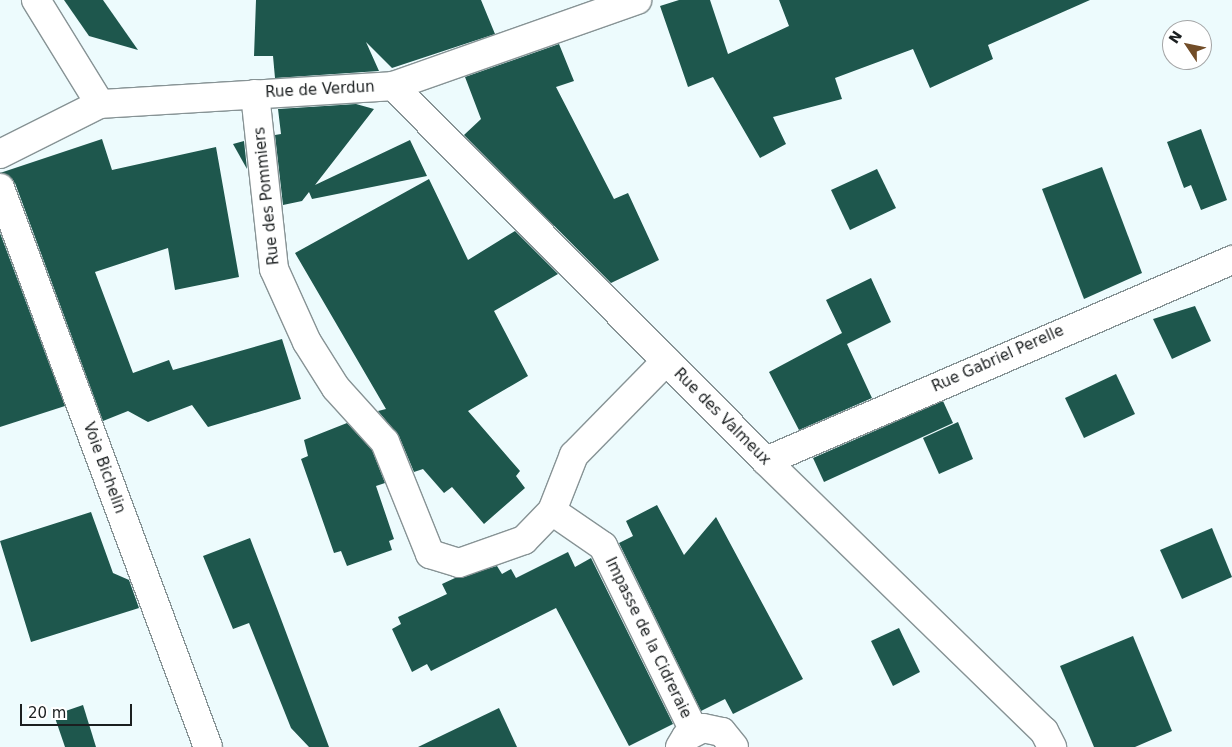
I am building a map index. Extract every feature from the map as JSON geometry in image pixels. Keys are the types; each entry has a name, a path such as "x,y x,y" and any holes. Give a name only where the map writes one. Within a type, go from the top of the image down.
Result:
{"street":[{"path":"36,0 100,104"},
{"name":"Rue de Verdun","path":"0,154 100,104 393,86 637,0"},
{"name":"Rue des Valmeux","path":"393,86 766,461 1044,731 1052,747"},
{"name":"Rue des Pommiers","path":"256,94 274,269 307,342 336,388 385,442 430,554 459,563 524,540 552,511 574,455 666,361"},
{"name":"Voie Bichelin","path":"0,188 208,747"},
{"name":"Rue Gabriel Perelle","path":"766,461 1232,260"},
{"name":"Impasse de la Cidreraie","path":"552,511 603,546 687,739 713,728 730,738 734,747"}],"building":[{"path":"64,0 103,0 138,50 89,36"},
{"path":"256,0 481,0 495,34 392,68 366,42 379,71 275,78 273,56 254,56"},
{"path":"679,0 710,0 728,54 789,26 779,0 1090,0 988,45 993,59 930,88 913,49 835,78 842,99 773,117 786,144 760,158 713,77 688,87 660,6"},
{"path":"559,44 574,81 556,87 614,199 628,193 659,260 611,283 464,135 481,119 465,77"},
{"path":"356,104 374,109 315,185 410,140 427,176 312,199 309,192 302,201 283,205 275,135 281,134 278,109"},
{"path":"1201,129 1227,200 1201,210 1191,185 1184,188 1167,142"},
{"path":"102,139 112,170 216,147 239,277 175,290 168,248 95,272 133,373 169,360 173,370 282,339 301,399 208,427 192,405 148,422 128,411 103,421 15,183 0,173"},
{"path":"244,141 247,169 233,144"},
{"path":"1102,167 1142,273 1084,299 1042,189"},
{"path":"877,169 896,208 850,230 831,190"},
{"path":"429,179 468,260 515,231 558,274 494,311 528,376 468,411 520,471 516,476 525,488 484,524 452,487 444,493 423,469 414,472 399,436 378,411 386,409 295,253"},
{"path":"0,233 65,406 0,427"},
{"path":"871,278 891,322 847,344 872,398 799,430 769,372 842,333 826,300"},
{"path":"1195,306 1211,341 1172,359 1153,319"},
{"path":"1116,374 1135,414 1084,438 1065,398"},
{"path":"943,401 953,423 824,482 813,458"},
{"path":"958,422 973,459 939,474 923,438"},
{"path":"347,423 372,450 385,483 376,486 394,539 389,541 392,550 347,566 341,551 334,553 301,459 308,456 304,440"},
{"path":"657,505 684,555 716,517 803,679 733,714 725,699 701,711 619,543 633,536 626,521"},
{"path":"91,512 113,573 129,580 139,608 31,642 0,541"},
{"path":"1212,528 1232,577 1182,599 1160,550"},
{"path":"250,538 329,747 309,747 291,728 249,623 233,629 203,556"},
{"path":"568,552 575,567 591,558 673,724 629,746 556,608 431,671 427,664 412,672 392,629 401,624 398,617 447,594 442,584 455,578 497,566 502,574 511,569 516,578"},
{"path":"899,628 920,672 893,686 871,641"},
{"path":"1133,636 1172,731 1135,747 1094,747 1060,666"},
{"path":"83,705 96,747 65,747 54,715"},
{"path":"499,708 517,747 418,747"}]}
